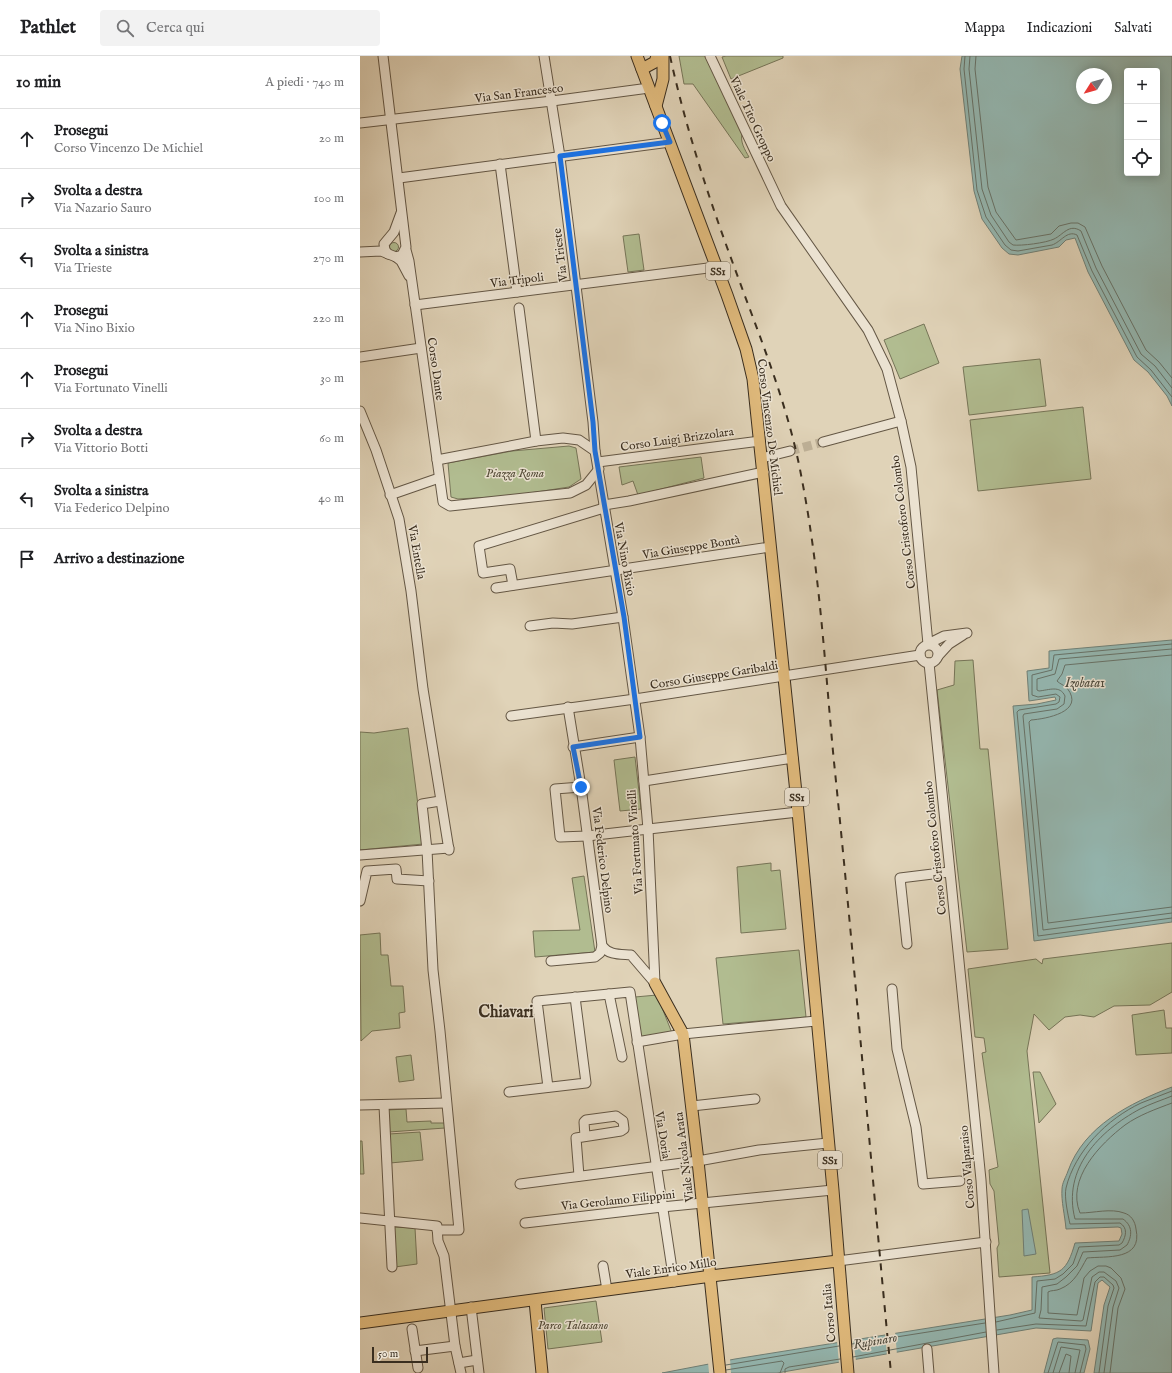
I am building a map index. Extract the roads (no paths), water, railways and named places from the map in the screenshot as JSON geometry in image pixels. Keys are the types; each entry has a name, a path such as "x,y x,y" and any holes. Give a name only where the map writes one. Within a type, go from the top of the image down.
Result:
{"main road":[{"name":"Corso Vincenzo De Michiel","path":"637,56 670,142 750,363 764,472 770,546 784,677"},
{"path":"642,69 655,62 657,56"},
{"path":"656,106 663,79 663,56"},
{"name":"SS1","path":"784,677 793,758 816,1021 833,1190 838,1261"},
{"path":"655,983 683,1034"},
{"name":"Viale Nicola Arata","path":"683,1034 703,1203 720,1373"},
{"name":"Viale Enrico Millo","path":"360,1323 471,1307 535,1301 710,1276 838,1261"},
{"name":"Corso Italia","path":"838,1261 847,1367"},
{"path":"535,1301 542,1373"}],"street":[{"name":"Corso Dante","path":"383,56 406,247 437,460"},
{"name":"Via Trieste","path":"544,56 560,156 593,422 595,451"},
{"name":"Viale Tito Groppo","path":"710,56 774,193"},
{"name":"Via San Francesco","path":"360,123 552,101 649,88"},
{"path":"398,178 670,142"},
{"path":"500,164 517,292"},
{"name":"Corso Cristoforo Colombo","path":"774,193 798,232 868,330 887,369 901,421 911,467 917,514 928,644"},
{"name":"Corso Dante","path":"387,240 398,223 402,206"},
{"path":"360,252 372,251 392,256 402,255 406,247 399,236 387,240 372,251"},
{"path":"387,240 385,250 392,256"},
{"name":"Corso Dante","path":"392,256 401,261 412,282"},
{"name":"Via Tripoli","path":"415,305 716,267"},
{"path":"519,308 536,441"},
{"path":"360,357 421,348"},
{"name":"Via Entella","path":"360,411 376,450 399,519 404,548 440,801 449,849 427,850"},
{"path":"823,442 901,421"},
{"path":"563,438 579,440 595,451 598,466 586,485 570,493 450,506 443,502 437,460 536,441 563,438"},
{"name":"Corso Luigi Brizzolara","path":"598,466 760,441"},
{"path":"762,458 790,451"},
{"name":"Via Nino Bixio","path":"598,466 624,617 635,699"},
{"path":"513,585 510,569 483,573 479,546 604,506 764,472"},
{"path":"390,495 439,478"},
{"name":"Via Giuseppe Bontà","path":"496,588 616,571 770,546"},
{"path":"530,626 553,623 572,624 624,617"},
{"path":"966,633 949,644 935,661 929,663 924,662 920,655 922,647 928,644 944,636 966,633"},
{"path":"928,644 936,647 938,656"},
{"name":"Corso Giuseppe Garibaldi","path":"511,716 784,677 920,655"},
{"name":"Corso Cristoforo Colombo","path":"929,663 957,960"},
{"name":"Via Fortunato Vinelli","path":"635,699 648,829 655,983"},
{"name":"Via Federico Delpino","path":"568,707 573,747 581,787 602,946"},
{"path":"573,747 640,737"},
{"path":"644,781 793,758"},
{"path":"581,787 555,789 560,837 587,836 798,812"},
{"path":"360,1218 459,1230 433,970 427,850 422,804 440,801"},
{"path":"360,855 427,850"},
{"path":"360,901 367,871 396,869 397,880 429,881"},
{"path":"907,944 900,878 949,872"},
{"path":"602,946 606,951 613,954 630,954 655,983"},
{"path":"551,961 595,957 600,953 602,946"},
{"name":"Corso Valparaiso","path":"957,960 979,1162 986,1242 994,1373"},
{"path":"892,989 897,1049 916,1127 923,1184 960,1181"},
{"name":"Via Doria","path":"609,994 630,992 674,1282"},
{"path":"548,1087 537,1001 609,994 622,1057"},
{"path":"509,1092 586,1083 575,997"},
{"path":"637,1042 683,1034 816,1021"},
{"path":"692,1106 755,1099"},
{"path":"360,1105 384,1106 446,1103"},
{"path":"384,1106 392,1267"},
{"path":"579,1176 575,1140 577,1137 585,1136"},
{"path":"520,1184 656,1167 759,1150 828,1143"},
{"name":"Via Gerolamo Filippini","path":"525,1223 662,1207 833,1190"},
{"path":"437,1228 438,1242 444,1256 455,1346 461,1373"},
{"name":"Viale Enrico Millo","path":"838,1261 986,1242"},
{"path":"603,1266 607,1290"},
{"path":"471,1307 479,1373"},
{"path":"412,1329 418,1368"},
{"path":"415,1351 455,1346"},
{"path":"927,1349 929,1373"},
{"path":"459,1363 477,1360"}],"water":[{"path":"962,56 1172,56 1172,406 1167,396 1148,372 1134,360 1088,272 1075,238 1066,240 1059,247 1018,255 1009,254 1002,248 982,219 974,191 960,69"},
{"name":"Izobata1","path":"1172,640 1172,922 1034,941 1013,706 1037,704 1056,700 1055,697 1029,701 1027,671 1049,668 1049,651"},
{"name":"Rupinaro","path":"1172,1087 1172,1373 1094,1373 1104,1305 1110,1287 1102,1280 1098,1283 1091,1331 1036,1328 777,1373 662,1373 735,1359 1010,1315 1032,1310 1032,1277 1050,1275 1061,1270 1066,1266 1075,1243 1119,1241 1122,1234 1121,1228 1118,1227 1066,1229 1062,1187 1075,1155 1085,1141 1110,1118 1156,1093"},
{"path":"1028,1209 1036,1254 1024,1256 1022,1210"},
{"path":"1053,1339 1088,1340 1090,1349 1084,1373 1044,1373"}],"tunnel":[{"path":"790,451 823,442"}],"railway":[{"path":"670,56 683,110 707,190 782,399 790,426 808,515 818,585 891,1373"}],"district":[{"name":"Chiavari","path":"506,1011"}],"park label":[{"name":"Piazza Roma","path":"515,473"},
{"name":"Parco Talassano","path":"573,1325"}]}
